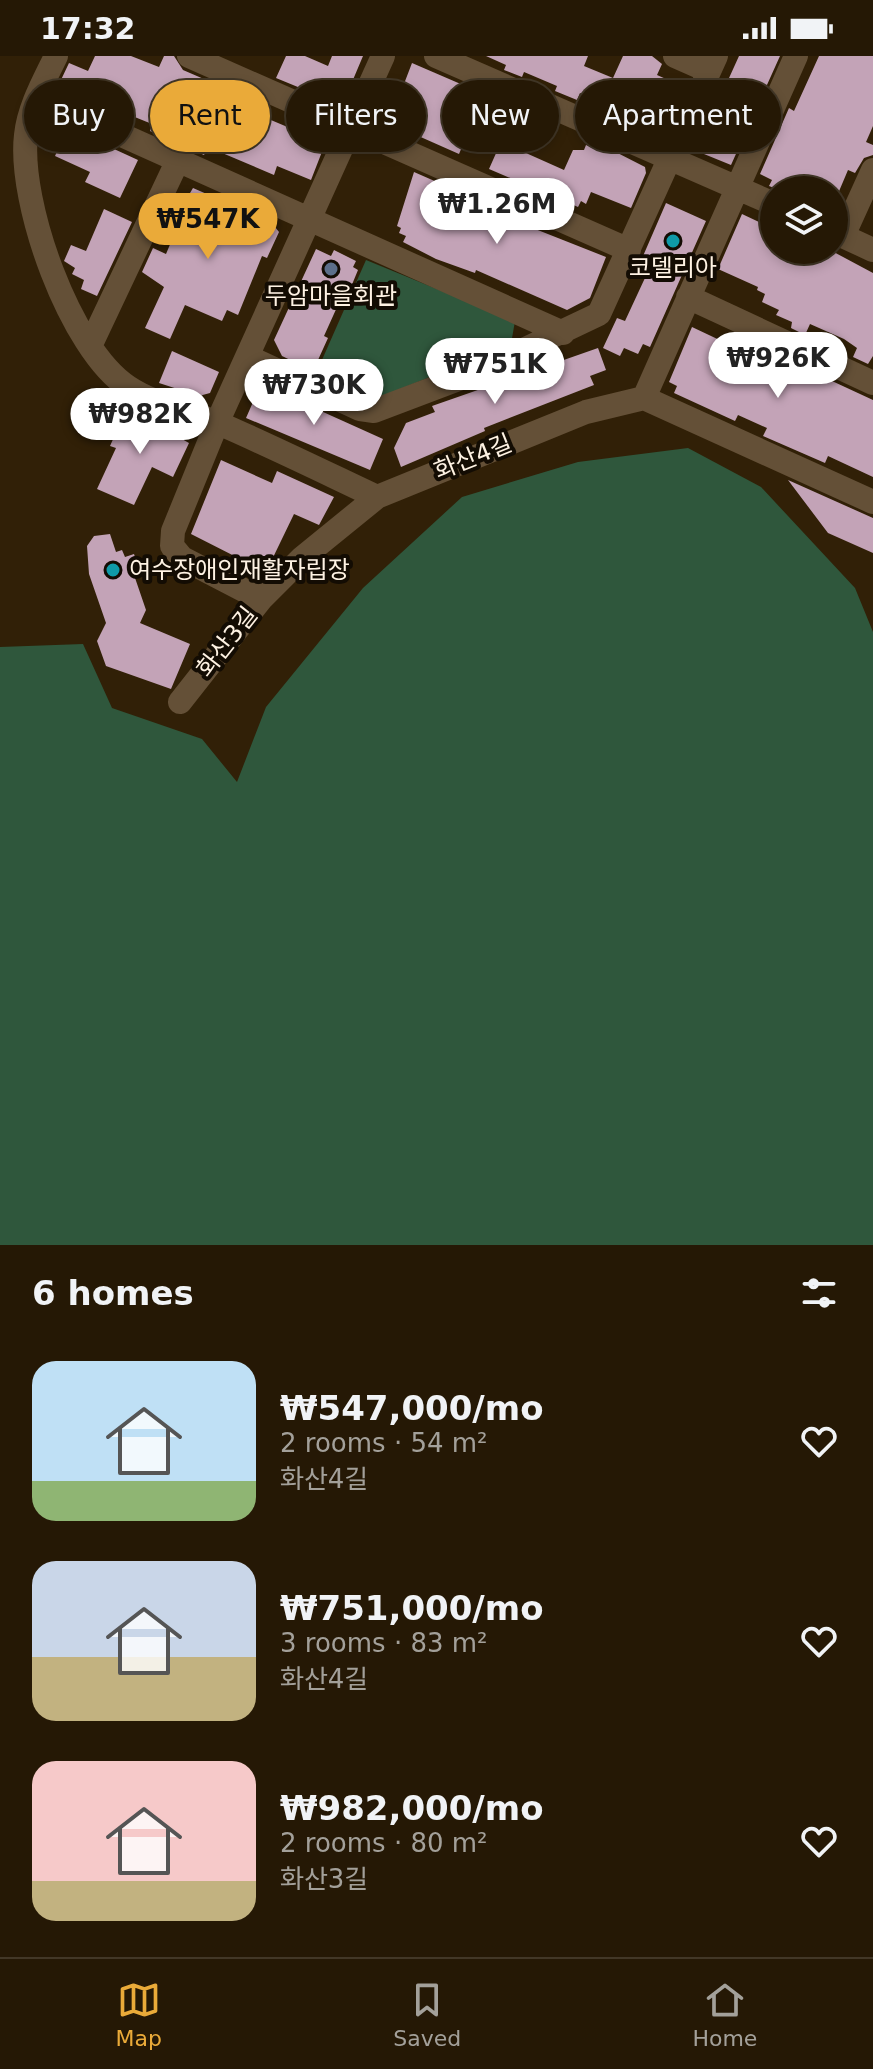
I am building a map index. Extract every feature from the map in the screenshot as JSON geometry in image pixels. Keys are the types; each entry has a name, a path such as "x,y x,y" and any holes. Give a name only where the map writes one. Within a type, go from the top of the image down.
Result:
{"street":[{"path":"45,80 56,56"},
{"path":"189,56 286,99"},
{"name":"화산3길","path":"372,80 383,56"},
{"path":"436,56 760,198"},
{"path":"248,357 360,409 374,411 563,333 599,314 712,64 675,56"},
{"path":"796,56 644,398 873,502"},
{"path":"134,140 563,333"},
{"path":"27,152 28,182 38,230 65,307 91,344 129,388 217,423 377,497"},
{"name":"화산3길","path":"180,702 261,599 182,558 172,546 173,531 217,423 339,152"},
{"path":"407,152 629,250"},
{"path":"91,344 178,160"},
{"path":"848,216 873,170"},
{"path":"848,239 873,250"},
{"path":"688,297 873,383"},
{"name":"화산4길","path":"261,599 302,558 377,497 586,412 644,398"}],"green space":[{"path":"366,260 515,321 511,344 378,398 363,399 314,378"},
{"path":"688,448 761,487 855,588 873,632 873,1245 0,1245 0,647 83,644 112,708 202,739 237,782 266,707 363,588 462,497 578,462"}],"building":[{"path":"95,56 131,56 159,67 164,56 174,56 183,70 206,80 150,80 150,123 134,117 134,80 61,80 69,63 88,71"},
{"path":"286,56 305,56 328,66 332,56 363,56 353,80 286,82 276,78"},
{"path":"486,56 588,56 584,66 613,78 623,56 652,56 662,64 657,75 668,80 575,80 575,99 559,93 559,80 543,80 524,72 522,77 504,70 506,65"},
{"path":"739,56 780,56 769,80 728,80"},
{"path":"819,56 873,56 873,126 866,142 873,145 873,155 864,158 855,173 848,170 845,176 760,174 770,152 781,152 781,126 789,108 794,111"},
{"path":"412,63 451,80 442,80 442,146 426,139 426,80 405,80"},
{"path":"270,120 286,126 286,152 322,152 311,180 277,166 274,175 220,152 270,152"},
{"path":"575,150 616,152 645,167 646,173 631,208 591,192 586,204 581,201 578,207 489,169 497,152 524,152 564,170"},
{"path":"57,152 121,152 138,160 120,198 85,182 90,172 55,156"},
{"path":"705,152 737,152 731,165"},
{"path":"414,172 462,193 458,202 497,219 506,212 522,219 520,223 606,257 590,298 567,310 476,270 475,273 436,259 403,242 406,236 399,233 401,228 397,226"},
{"path":"193,188 271,222 279,232 267,258 262,256 238,315 227,310 222,321 185,305 170,339 145,328 164,287 142,272 153,248 166,254 179,223 174,220"},
{"path":"666,203 706,221 650,347 643,344 638,354 624,348 620,356 603,348 617,318 625,321 651,265 637,270"},
{"path":"104,209 132,222 97,296 81,289 84,280 72,274 75,268 64,261 71,245 86,251"},
{"path":"742,214 759,222 760,220 760,264 848,264 848,260 873,273 873,356 868,364 853,357 857,348 810,324 805,335 791,328 792,322 776,315 779,310 762,302 765,294 757,290 758,287 718,269"},
{"path":"316,249 331,256 334,250 356,261 353,267 358,270 351,287 347,285 324,336 328,338 313,371 282,356 274,340"},
{"path":"692,327 747,353 751,345 873,400 873,477 828,456 825,463 763,436 767,428 738,415 735,421 674,393 677,386 669,382"},
{"path":"598,348 606,370 590,376 594,385 484,428 485,431 401,467 394,448 406,423 435,412 432,406"},
{"path":"172,351 219,372 210,393 199,396 159,383"},
{"path":"261,384 383,439 370,470 246,418"},
{"path":"127,408 189,443 173,477 152,467 134,505 97,489 116,448 110,446"},
{"path":"221,460 272,483 277,471 334,497 319,525 294,514 266,572 191,534"},
{"path":"788,480 873,518 873,553 828,533"},
{"path":"110,534 116,552 122,550 125,557 134,554 139,570 133,572 146,610 140,623 190,644 171,689 106,666 97,641 106,623 89,574 87,546 94,536"}],"place":[{"name":"코델리아","path":"673,241"},
{"name":"두암마을회관","path":"331,269"},
{"name":"여수장애인재활자립장","path":"113,570"}]}
